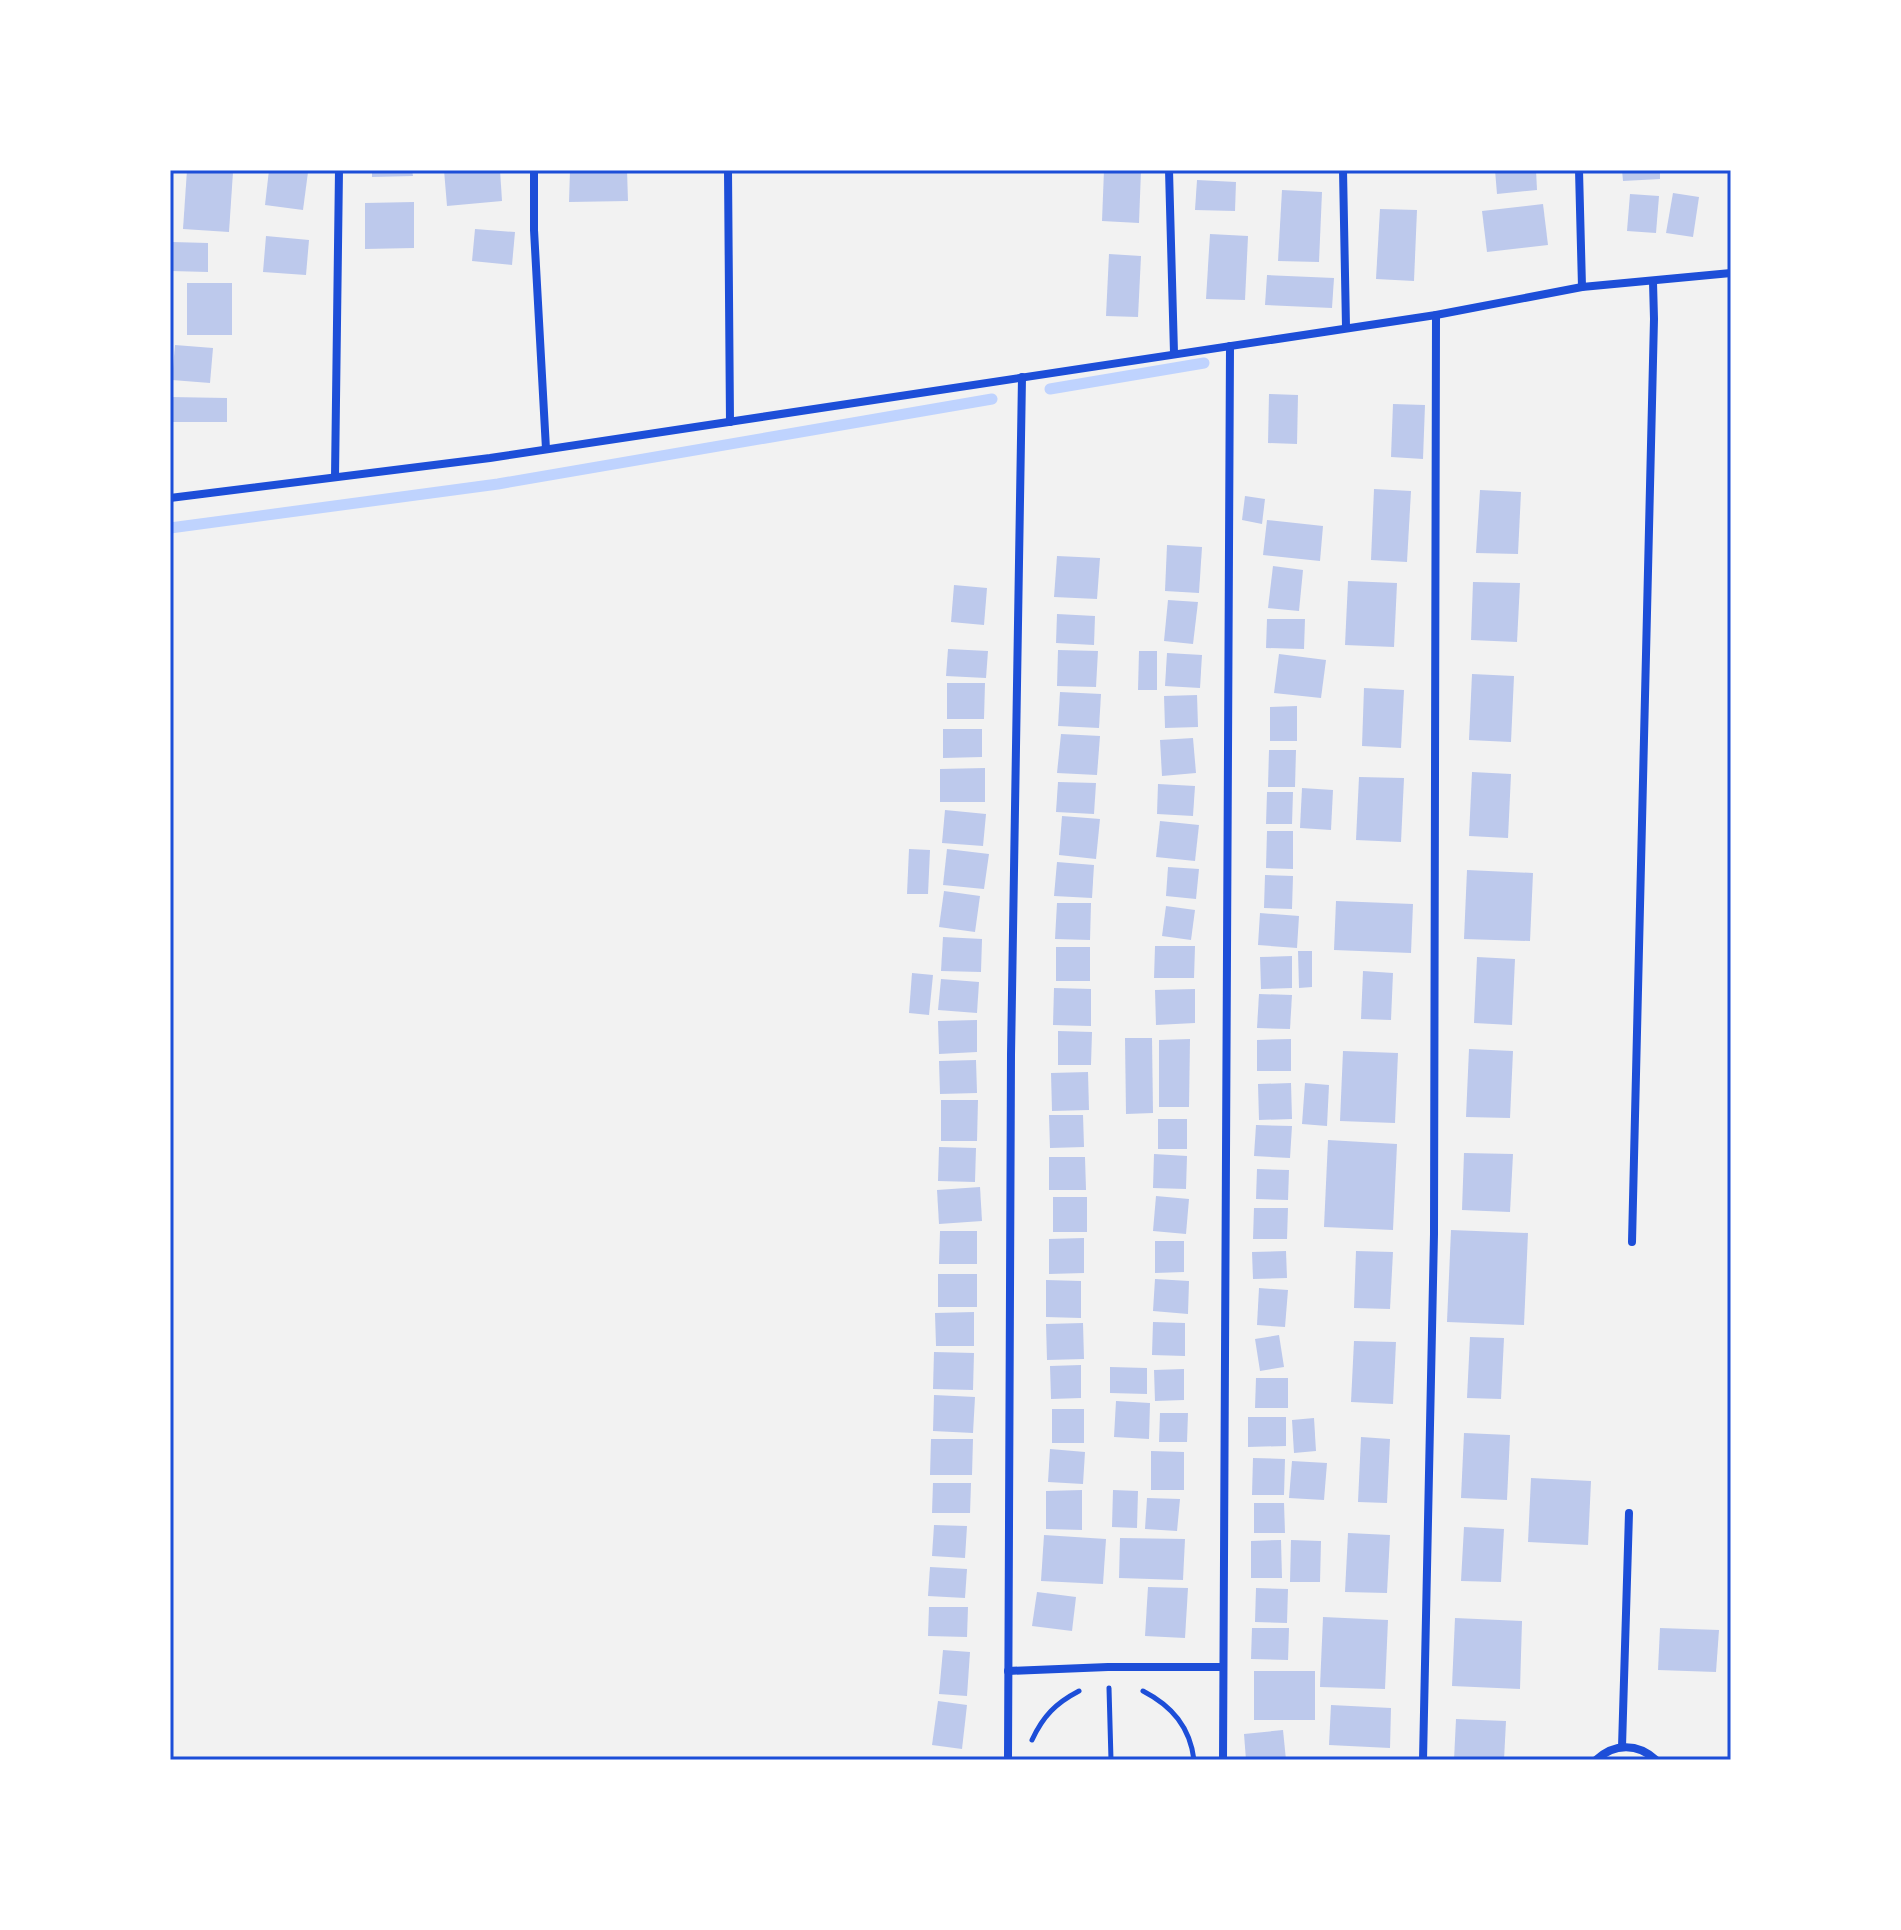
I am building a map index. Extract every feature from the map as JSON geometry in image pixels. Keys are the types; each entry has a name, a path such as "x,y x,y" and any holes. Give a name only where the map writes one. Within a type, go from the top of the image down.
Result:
{"street":[{"path":"335,477 339,170"},
{"path":"534,170 534,230 546,449"},
{"path":"728,170 730,422"},
{"path":"1169,170 1174,353"},
{"path":"1343,170 1346,327"},
{"path":"1579,170 1582,287"},
{"path":"170,498 730,422 1436,315 1582,287 1731,273"},
{"path":"1632,1242 1653,282"},
{"path":"1423,1760 1434,1234 1436,315"},
{"path":"1223,1760 1230,346"},
{"path":"1008,1760 1011,1071 1022,377"},
{"path":"1622,1747 1629,1513"},
{"path":"1008,1671 1222,1667"},
{"path":"1596,1760 1610,1749 1622,1747 1635,1747 1648,1752 1656,1760"}],"path":[{"path":"1109,1684 1111,1760"},
{"path":"1096,1686 1123,1686"},
{"path":"1029,1745 1041,1720 1060,1700 1084,1688"},
{"path":"1137,1688 1161,1700 1180,1720 1192,1744 1194,1760"}],"building":[{"path":"187,170 233,172 229,232 183,229"},
{"path":"269,170 308,172 303,210 265,205"},
{"path":"372,170 412,170 413,176 372,177"},
{"path":"444,170 500,170 502,201 447,206"},
{"path":"570,170 627,170 628,201 569,202"},
{"path":"1104,170 1141,170 1139,223 1102,221"},
{"path":"1495,170 1536,170 1537,190 1497,194"},
{"path":"1622,170 1660,170 1660,179 1623,181"},
{"path":"1197,180 1236,182 1235,211 1195,210"},
{"path":"1282,190 1322,192 1319,262 1278,261"},
{"path":"1673,193 1699,197 1693,237 1666,233"},
{"path":"1630,194 1659,196 1656,233 1627,231"},
{"path":"414,202 414,248 365,249 365,203"},
{"path":"1543,204 1548,245 1487,252 1482,211"},
{"path":"1380,209 1417,210 1414,281 1376,279"},
{"path":"475,229 515,232 512,265 472,261"},
{"path":"1210,234 1248,236 1245,300 1206,299"},
{"path":"266,236 309,240 306,275 263,272"},
{"path":"172,242 208,243 208,272 171,271"},
{"path":"1109,254 1141,256 1138,317 1106,316"},
{"path":"1267,275 1334,278 1332,308 1265,305"},
{"path":"187,283 232,283 232,335 187,335"},
{"path":"175,345 213,348 210,383 172,380"},
{"path":"1269,394 1298,395 1297,444 1268,443"},
{"path":"170,397 227,398 227,422 170,422"},
{"path":"1393,404 1425,405 1423,459 1391,457"},
{"path":"1374,489 1411,491 1407,562 1371,560"},
{"path":"1480,490 1521,492 1518,554 1476,553"},
{"path":"1245,496 1265,499 1262,524 1242,520"},
{"path":"1267,520 1323,526 1320,561 1263,555"},
{"path":"1167,545 1202,547 1199,593 1165,591"},
{"path":"1057,556 1100,558 1097,599 1054,597"},
{"path":"1273,566 1303,570 1299,611 1268,608"},
{"path":"1348,581 1397,583 1394,647 1345,645"},
{"path":"1473,582 1520,583 1517,642 1471,640"},
{"path":"954,585 987,588 984,625 951,622"},
{"path":"1168,600 1198,602 1193,644 1164,641"},
{"path":"1057,614 1095,616 1094,645 1056,643"},
{"path":"1267,619 1305,619 1304,649 1266,648"},
{"path":"948,649 988,651 986,678 946,676"},
{"path":"1058,650 1098,651 1096,687 1057,686"},
{"path":"1139,651 1157,651 1157,690 1138,690"},
{"path":"1167,653 1202,655 1200,688 1165,686"},
{"path":"1279,654 1326,660 1321,698 1274,693"},
{"path":"1472,674 1514,676 1511,742 1469,740"},
{"path":"947,683 985,683 984,719 947,719"},
{"path":"1364,688 1404,690 1401,748 1362,746"},
{"path":"1060,692 1101,694 1099,728 1058,726"},
{"path":"1197,695 1198,727 1165,728 1164,696"},
{"path":"1297,706 1297,741 1270,741 1270,707"},
{"path":"943,729 982,729 982,757 943,758"},
{"path":"1061,734 1100,736 1097,775 1057,773"},
{"path":"1193,738 1196,773 1162,776 1160,740"},
{"path":"1269,750 1296,750 1295,787 1268,787"},
{"path":"985,768 985,802 940,802 940,769"},
{"path":"1472,772 1511,774 1508,838 1469,836"},
{"path":"1359,777 1404,778 1401,842 1356,840"},
{"path":"1058,782 1096,783 1094,814 1056,812"},
{"path":"1158,784 1195,786 1193,816 1157,814"},
{"path":"1302,788 1333,790 1331,830 1300,828"},
{"path":"1267,792 1293,792 1292,824 1266,824"},
{"path":"945,810 986,814 983,846 942,843"},
{"path":"1062,816 1100,819 1096,859 1059,855"},
{"path":"1160,821 1199,825 1195,861 1156,857"},
{"path":"1267,831 1293,831 1293,869 1266,868"},
{"path":"909,849 930,850 928,894 907,894"},
{"path":"947,849 989,854 984,889 943,885"},
{"path":"1057,862 1094,865 1092,898 1054,896"},
{"path":"1168,867 1199,869 1196,899 1166,896"},
{"path":"1467,870 1533,873 1530,941 1464,939"},
{"path":"1265,875 1293,876 1292,909 1264,908"},
{"path":"944,891 980,896 975,932 939,927"},
{"path":"1336,901 1413,904 1411,953 1334,950"},
{"path":"1057,903 1091,903 1090,940 1055,939"},
{"path":"1166,906 1195,910 1191,940 1162,936"},
{"path":"1260,913 1299,916 1297,948 1258,945"},
{"path":"943,937 982,939 981,972 941,971"},
{"path":"1155,946 1195,946 1194,978 1154,978"},
{"path":"1056,947 1090,947 1090,981 1056,981"},
{"path":"1298,951 1312,951 1312,987 1299,988"},
{"path":"1292,956 1292,988 1261,989 1260,957"},
{"path":"1477,957 1515,959 1512,1025 1474,1023"},
{"path":"1363,971 1393,973 1391,1020 1361,1019"},
{"path":"912,973 933,975 929,1015 909,1013"},
{"path":"941,979 979,982 977,1013 938,1010"},
{"path":"1054,988 1091,989 1091,1026 1053,1025"},
{"path":"1195,989 1195,1023 1156,1025 1155,990"},
{"path":"1259,994 1292,995 1290,1029 1257,1028"},
{"path":"977,1020 977,1052 939,1054 938,1021"},
{"path":"1058,1031 1092,1032 1091,1065 1058,1065"},
{"path":"1125,1038 1152,1038 1153,1113 1126,1114"},
{"path":"1190,1039 1189,1107 1159,1107 1159,1040"},
{"path":"1291,1039 1291,1071 1257,1071 1257,1040"},
{"path":"1469,1049 1513,1051 1510,1118 1466,1117"},
{"path":"1343,1051 1398,1053 1395,1123 1340,1121"},
{"path":"976,1060 977,1093 940,1094 939,1061"},
{"path":"1088,1072 1089,1110 1052,1111 1051,1073"},
{"path":"1291,1083 1292,1119 1259,1120 1258,1084"},
{"path":"1305,1083 1329,1085 1327,1126 1302,1124"},
{"path":"941,1100 978,1100 977,1141 941,1141"},
{"path":"1049,1115 1083,1115 1084,1147 1050,1148"},
{"path":"1158,1119 1187,1119 1187,1149 1158,1149"},
{"path":"1256,1125 1292,1126 1290,1158 1254,1156"},
{"path":"1328,1140 1397,1144 1393,1230 1324,1227"},
{"path":"939,1147 976,1148 975,1182 938,1181"},
{"path":"1464,1153 1513,1154 1510,1212 1462,1210"},
{"path":"1154,1154 1187,1156 1186,1189 1153,1188"},
{"path":"1049,1157 1085,1157 1086,1190 1049,1190"},
{"path":"1257,1169 1289,1170 1288,1200 1256,1199"},
{"path":"980,1187 982,1221 939,1224 937,1190"},
{"path":"1156,1196 1189,1199 1186,1234 1153,1231"},
{"path":"1053,1197 1087,1197 1087,1232 1053,1232"},
{"path":"1254,1208 1288,1208 1287,1239 1253,1239"},
{"path":"1451,1230 1528,1233 1524,1325 1447,1322"},
{"path":"940,1231 977,1231 977,1264 939,1264"},
{"path":"1084,1238 1084,1273 1049,1274 1049,1239"},
{"path":"1155,1241 1184,1241 1184,1272 1155,1273"},
{"path":"1286,1251 1287,1278 1253,1279 1252,1252"},
{"path":"1356,1251 1393,1252 1390,1309 1354,1308"},
{"path":"938,1274 977,1274 977,1307 938,1307"},
{"path":"1155,1279 1189,1281 1188,1314 1153,1311"},
{"path":"1046,1280 1081,1281 1081,1318 1046,1317"},
{"path":"1259,1288 1288,1290 1285,1327 1257,1325"},
{"path":"974,1312 974,1346 936,1346 935,1313"},
{"path":"1153,1322 1185,1323 1185,1356 1152,1355"},
{"path":"1083,1323 1084,1359 1047,1360 1046,1324"},
{"path":"1279,1335 1284,1367 1260,1371 1255,1339"},
{"path":"1470,1337 1504,1338 1501,1399 1467,1398"},
{"path":"1354,1341 1396,1342 1393,1404 1351,1402"},
{"path":"934,1352 974,1353 973,1390 933,1389"},
{"path":"1081,1365 1081,1398 1051,1399 1050,1366"},
{"path":"1110,1367 1147,1368 1147,1394 1110,1393"},
{"path":"1184,1369 1184,1400 1155,1401 1154,1370"},
{"path":"1256,1378 1288,1378 1288,1408 1255,1408"},
{"path":"934,1395 975,1397 973,1433 933,1431"},
{"path":"1116,1401 1150,1403 1149,1439 1114,1437"},
{"path":"1052,1409 1084,1409 1084,1443 1052,1443"},
{"path":"1160,1413 1188,1413 1187,1442 1159,1442"},
{"path":"1248,1417 1286,1417 1286,1446 1248,1447"},
{"path":"1314,1418 1316,1451 1294,1453 1292,1420"},
{"path":"1464,1433 1510,1435 1507,1500 1461,1498"},
{"path":"1361,1437 1390,1439 1387,1503 1358,1502"},
{"path":"931,1439 973,1439 972,1475 930,1475"},
{"path":"1050,1449 1085,1452 1083,1484 1048,1482"},
{"path":"1151,1451 1184,1452 1184,1490 1151,1490"},
{"path":"1253,1458 1285,1459 1284,1495 1252,1495"},
{"path":"1292,1461 1327,1463 1324,1500 1289,1498"},
{"path":"1531,1478 1591,1481 1588,1545 1528,1542"},
{"path":"933,1483 971,1483 970,1513 932,1513"},
{"path":"1082,1490 1082,1530 1046,1529 1046,1491"},
{"path":"1113,1490 1138,1491 1137,1528 1112,1527"},
{"path":"1147,1498 1180,1499 1177,1531 1145,1529"},
{"path":"1254,1503 1284,1503 1285,1533 1254,1533"},
{"path":"934,1525 967,1526 965,1558 932,1556"},
{"path":"1464,1527 1504,1529 1501,1582 1461,1581"},
{"path":"1348,1533 1390,1535 1387,1593 1345,1592"},
{"path":"1044,1535 1106,1539 1103,1584 1041,1581"},
{"path":"1120,1538 1185,1539 1183,1580 1119,1578"},
{"path":"1281,1540 1282,1578 1251,1578 1251,1541"},
{"path":"1291,1540 1321,1541 1320,1582 1290,1582"},
{"path":"930,1567 967,1569 965,1598 928,1596"},
{"path":"1148,1587 1188,1588 1185,1638 1145,1636"},
{"path":"1256,1588 1288,1589 1287,1623 1255,1622"},
{"path":"1037,1592 1076,1597 1072,1631 1032,1626"},
{"path":"929,1607 968,1607 967,1637 928,1636"},
{"path":"1323,1617 1388,1620 1385,1689 1320,1687"},
{"path":"1455,1618 1522,1621 1520,1689 1452,1686"},
{"path":"1252,1628 1289,1628 1288,1660 1251,1659"},
{"path":"1660,1628 1719,1630 1716,1672 1658,1670"},
{"path":"943,1650 970,1652 967,1696 939,1694"},
{"path":"1254,1671 1315,1671 1315,1720 1254,1720"},
{"path":"938,1701 967,1705 962,1749 932,1745"},
{"path":"1331,1705 1391,1708 1390,1748 1329,1745"},
{"path":"1456,1719 1506,1721 1504,1760 1454,1760"},
{"path":"1283,1730 1286,1760 1246,1760 1244,1734"}],"waterway":[{"path":"1050,389 1204,363"},
{"path":"170,528 498,484 992,399"}]}
